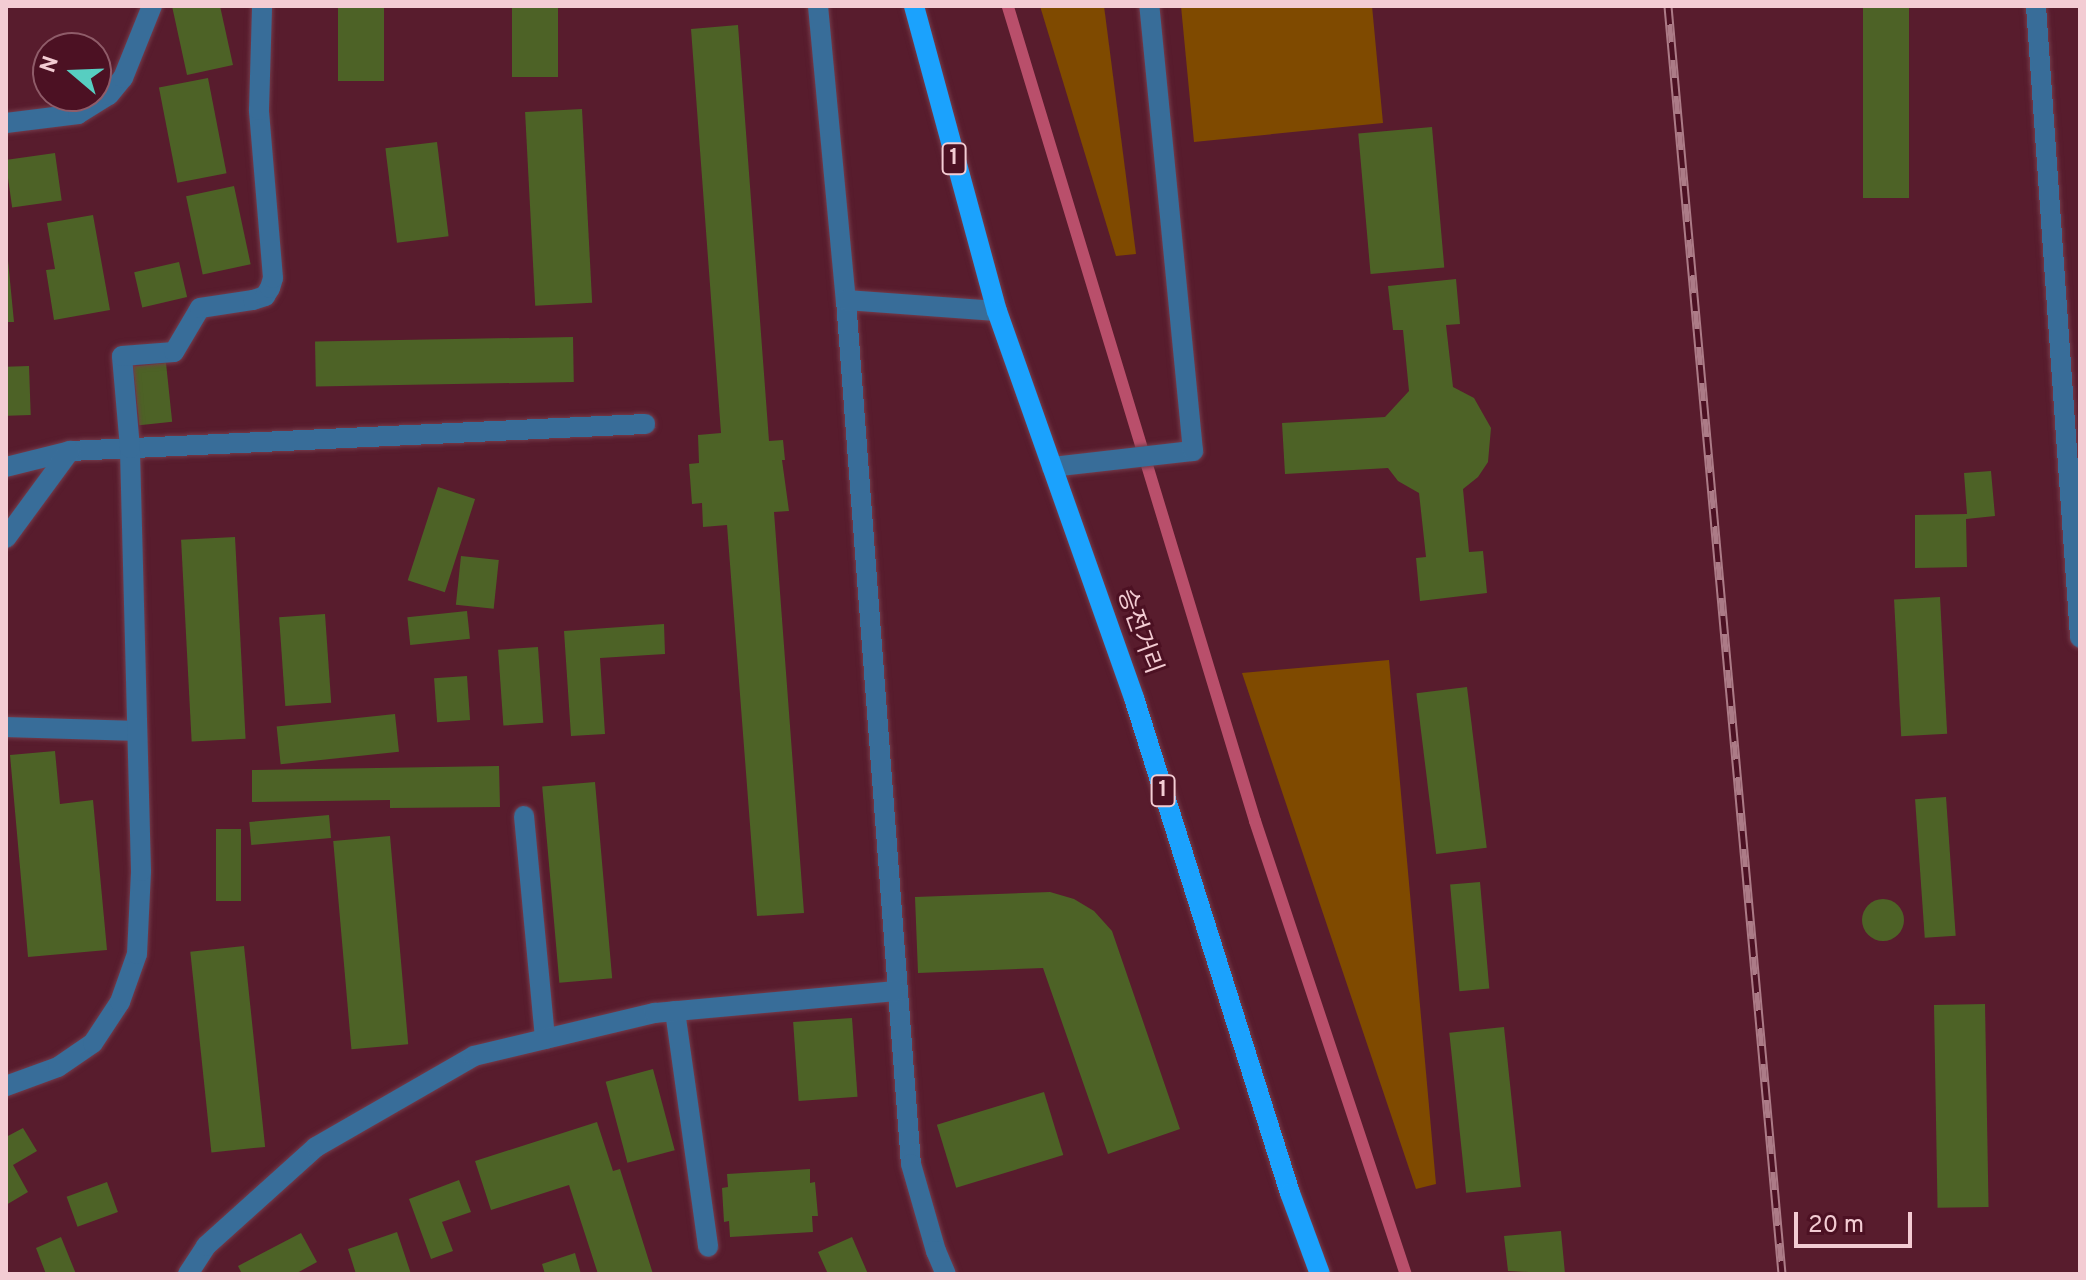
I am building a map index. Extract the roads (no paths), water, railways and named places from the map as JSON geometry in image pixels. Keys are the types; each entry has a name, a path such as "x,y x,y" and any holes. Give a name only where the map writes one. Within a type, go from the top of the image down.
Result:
{"main road":[{"name":"승전거리","path":"914,6 997,311 1134,698 1290,1193 1320,1274"}],"street":[{"path":"6,123 78,114 109,95 123,78 152,6"},
{"path":"6,1086 58,1067 93,1043 120,1002 137,954 141,871 130,448 122,356 174,352 200,308 265,296 273,278 259,110 262,6"},
{"path":"818,6 846,300 911,1164 936,1251 946,1274"},
{"path":"1052,467 1193,451 1149,6"},
{"path":"2036,6 2080,637"},
{"path":"846,300 997,311"},
{"path":"6,467 70,451 645,424"},
{"path":"6,538 70,451"},
{"path":"6,727 137,731"},
{"path":"524,816 545,1039"},
{"path":"188,1274 206,1246 316,1147 474,1056 675,1011 897,991"},
{"path":"675,1011 708,1247"}],"waterway":[{"path":"1008,7 1255,821 1406,1274"}],"railway":[{"path":"1668,6 1782,1274"}]}
